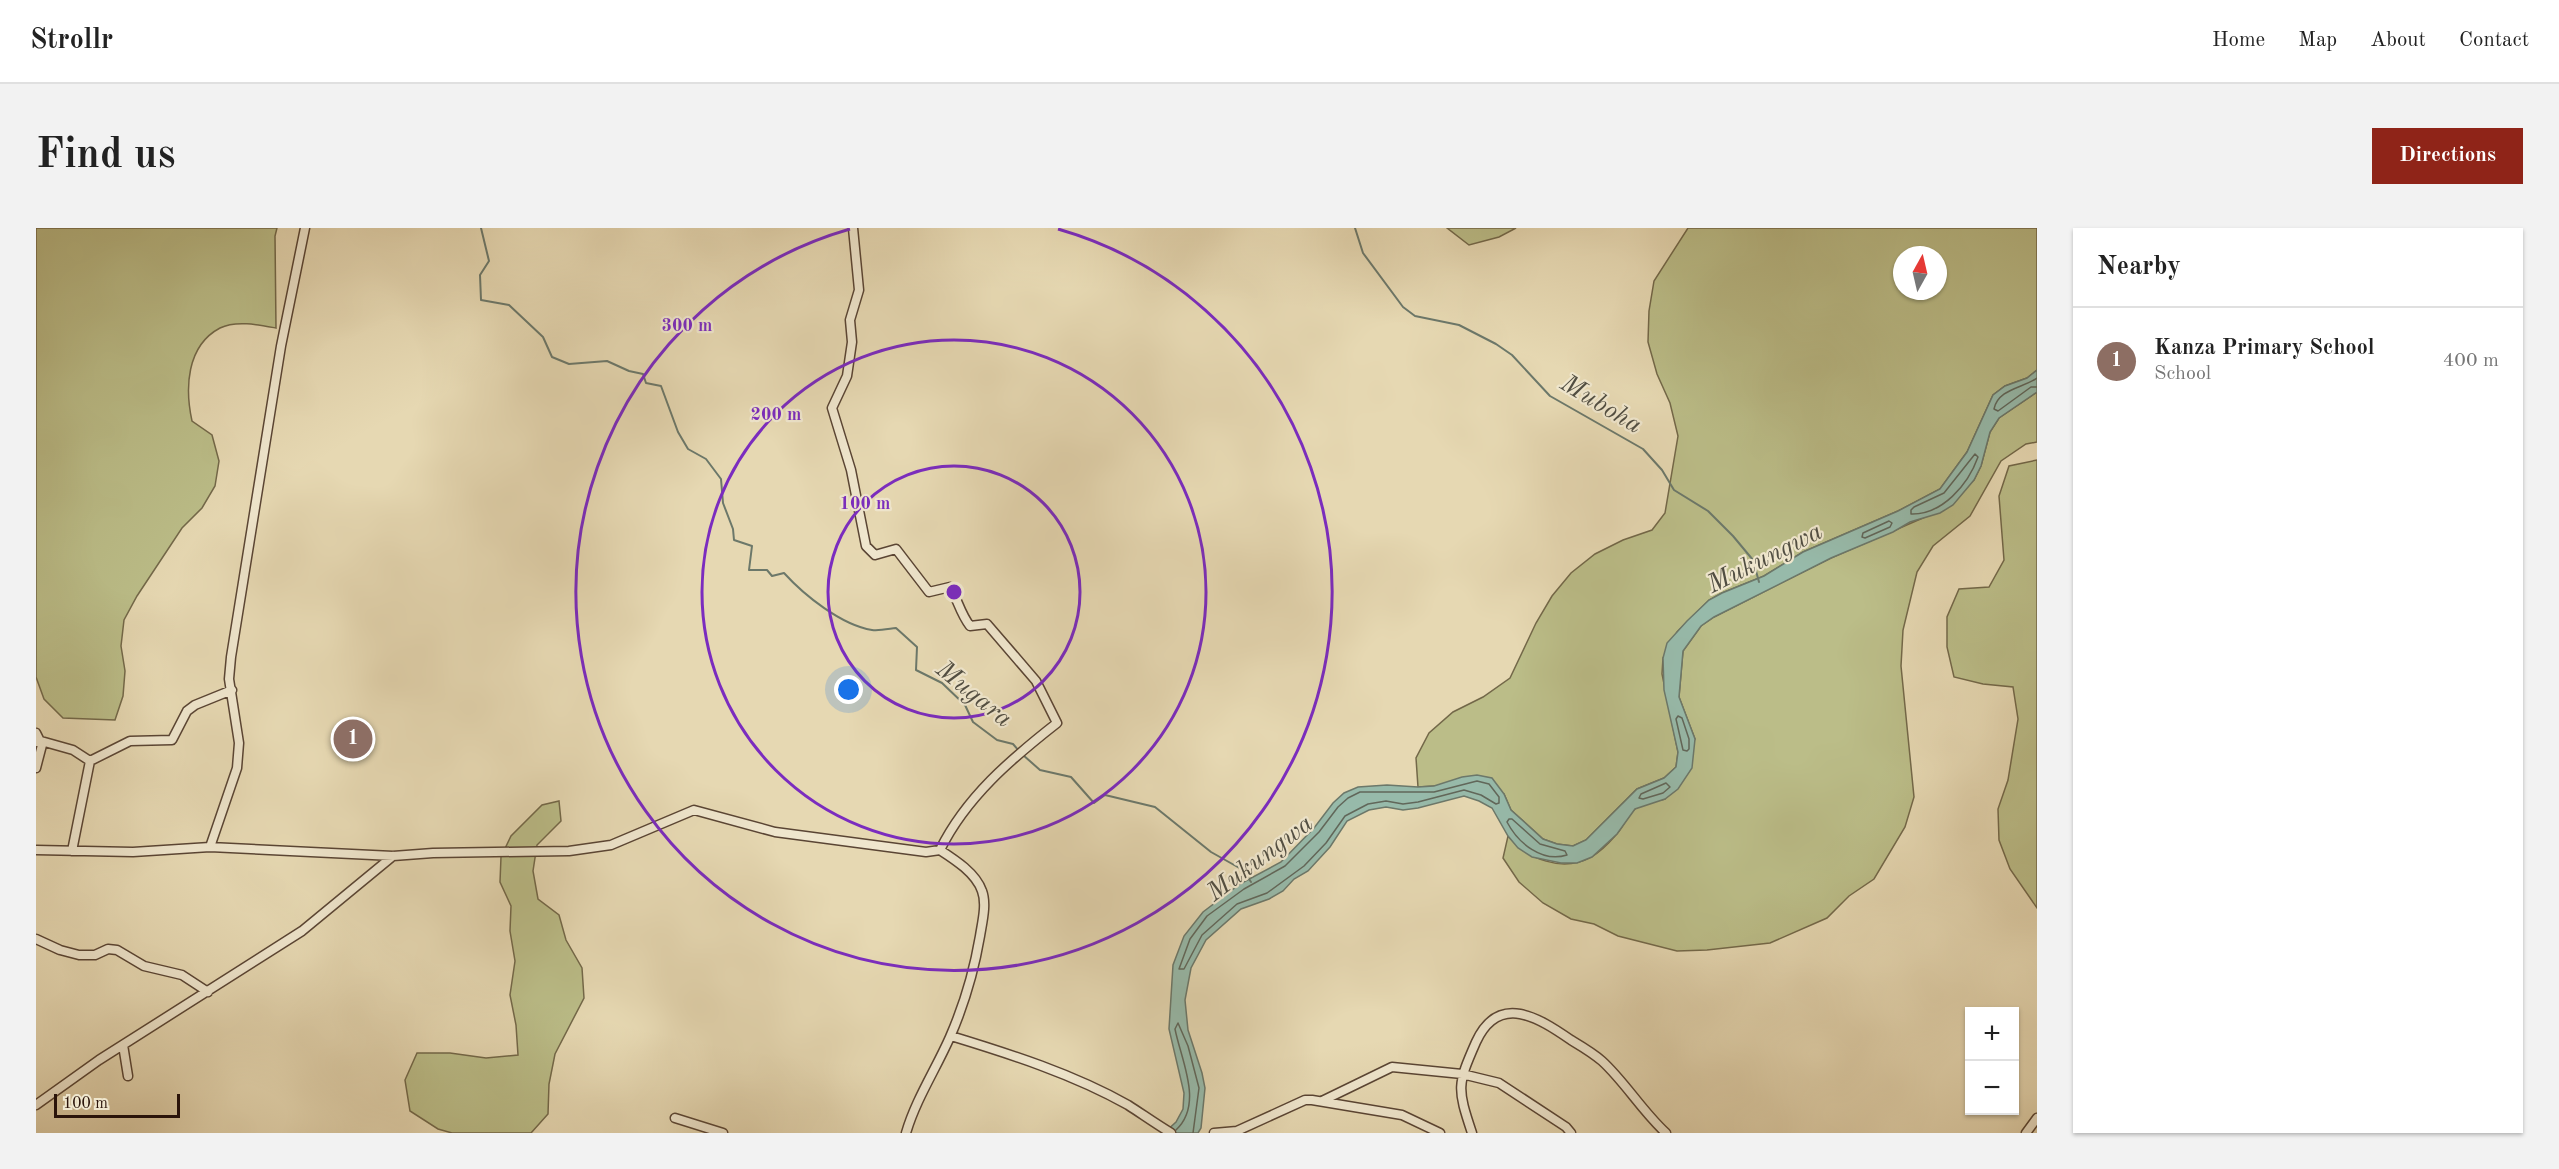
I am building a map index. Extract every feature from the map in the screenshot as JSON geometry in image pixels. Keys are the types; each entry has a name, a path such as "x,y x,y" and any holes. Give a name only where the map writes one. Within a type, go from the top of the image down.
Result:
{"street":[{"path":"210,847 237,768 240,743 229,679 239,601 261,479 281,346 306,228"},
{"path":"853,228 859,290 850,320 852,342 847,376 832,408 851,470 866,546 875,555 896,549 929,592 950,587 958,600 960,613 970,626 987,624 1036,681 1057,723 1020,752 976,796 952,825 940,850"},
{"path":"90,761 130,741 172,740 187,711 195,705 232,690"},
{"path":"38,739 73,750 90,761"},
{"path":"36,768 42,745 38,739"},
{"path":"72,851 90,761"},
{"path":"36,850 134,852 210,847 393,856 433,853 569,851 604,847 694,810 783,834 926,852 940,850 955,860 976,881 983,892 982,922 975,969 951,1036 916,1107 906,1133"},
{"path":"36,1105 123,1045 302,931 344,899 393,856"},
{"path":"36,939 60,950 79,955 95,955 108,949 117,950 144,966 182,975 208,992"},
{"path":"1472,1133 1460,1097 1462,1074 1481,1030 1501,1014 1522,1013 1546,1023 1602,1060 1651,1119 1666,1133"},
{"path":"951,1036 993,1049 1094,1088 1128,1105 1171,1133"},
{"path":"123,1045 128,1076"},
{"path":"1322,1101 1392,1066 1462,1074 1499,1083 1566,1126 1571,1133"},
{"path":"1214,1133 1237,1131 1305,1100 1402,1115 1440,1133"},
{"path":"675,1118 723,1133"},
{"path":"2026,1133 2037,1118"}],"green space":[{"path":"36,228 277,228 275,236 276,328 233,324 220,328 200,346 194,357 189,382 190,409 192,421 212,435 219,461 215,486 202,508 182,528 137,596 124,620 121,646 125,671 123,696 115,720 63,718 44,699 36,677"},
{"path":"1447,228 1516,228 1499,237 1469,245"},
{"path":"1688,228 2037,228 2037,370 2027,378 2005,386 1993,395 1967,452 1940,489 1898,511 1803,552 1764,576 1709,600 1677,632 1663,658 1662,674 1678,752 1676,767 1664,778 1637,789 1586,840 1573,846 1557,844 1543,839 1511,810 1504,794 1434,786 1418,787 1416,758 1429,733 1453,712 1483,697 1510,678 1536,623 1552,596 1571,573 1595,554 1623,540 1652,530 1665,513 1678,436 1670,403 1657,374 1648,342 1649,311 1654,281"},
{"path":"2037,392 2037,442 2026,444 2001,461 1970,516 1933,546 1917,572 1903,630 1901,666 1914,797 1905,827 1874,879 1849,896 1827,918 1770,943 1677,951 1618,936 1594,924 1571,919 1543,903 1519,882 1503,858 1508,836 1525,851 1546,861 1569,864 1580,862 1594,855 1607,844 1635,809 1665,799 1695,739 1679,697 1683,651 1701,626 1714,617 1831,558 1925,517 1974,480 1981,466 1990,432 1999,418"},
{"path":"2037,460 2037,908 2010,869 1999,840 1998,809 2008,780 2018,719 2013,687 1983,684 1954,677 1947,647 1947,617 1959,589 1989,587 2004,560 1999,496 2009,466"},
{"path":"559,801 561,821 537,845 533,871 538,899 559,915 566,940 582,968 584,998 555,1054 549,1084 548,1114 531,1133 452,1133 438,1129 410,1111 405,1080 417,1053 450,1053 486,1058 518,1055 516,1025 510,995 515,961 510,931 511,906 500,882 501,857 511,836 542,805"}],"water":[{"path":"2037,370 2037,392 1999,418 1990,432 1981,466 1974,480 1953,505 1940,513 1910,522 1893,532 1831,558 1714,617 1701,626 1683,651 1679,697 1695,739 1692,768 1678,789 1665,799 1635,809 1617,834 1592,857 1577,863 1561,863 1532,857 1518,848 1508,836 1492,808 1464,796 1418,808 1403,810 1386,807 1369,810 1347,821 1330,847 1308,871 1269,899 1241,909 1206,940 1191,968 1185,1000 1188,1030 1205,1088 1201,1128 1198,1133 1164,1133 1176,1122 1183,1109 1184,1093 1169,1029 1173,965 1184,936 1203,912 1240,884 1281,862 1314,828 1333,803 1344,793 1358,787 1434,786 1462,777 1477,775 1492,778 1504,794 1511,810 1543,839 1573,846 1586,840 1637,789 1664,778 1676,767 1678,752 1664,690 1663,658 1667,643 1687,621 1709,600 1722,593 1764,576 1803,552 1898,511 1940,489 1967,452 1993,395 2005,386 2027,378"}],"waterway":[{"name":"Mugara","path":"481,228 489,261 480,275 481,300 509,305 543,337 552,357 569,364 607,361 629,371 643,374 646,383 661,386 678,432 688,449 706,459 721,479 723,503 733,529 734,540 752,546 749,570 767,570 772,576 784,573 824,608 860,627 875,630 896,628 917,647 916,670 942,683 965,705 973,722 997,740 1013,744 1019,751"},
{"name":"Muboha","path":"1355,228 1363,253 1403,307 1415,316 1459,325 1496,344 1512,355 1550,396 1643,449 1662,470 1674,490 1708,511 1733,536 1753,560 1759,582"},
{"name":"Mugara","path":"1023,755 1040,770 1071,777 1094,803 1105,795 1155,807 1211,852 1243,870 1251,882"}],"place":[{"name":"Kanza Primary School","path":"353,739"}],"water label":[{"name":"Mukungwa","path":"1764,557"},
{"name":"Mukungwa","path":"1259,857"}]}
